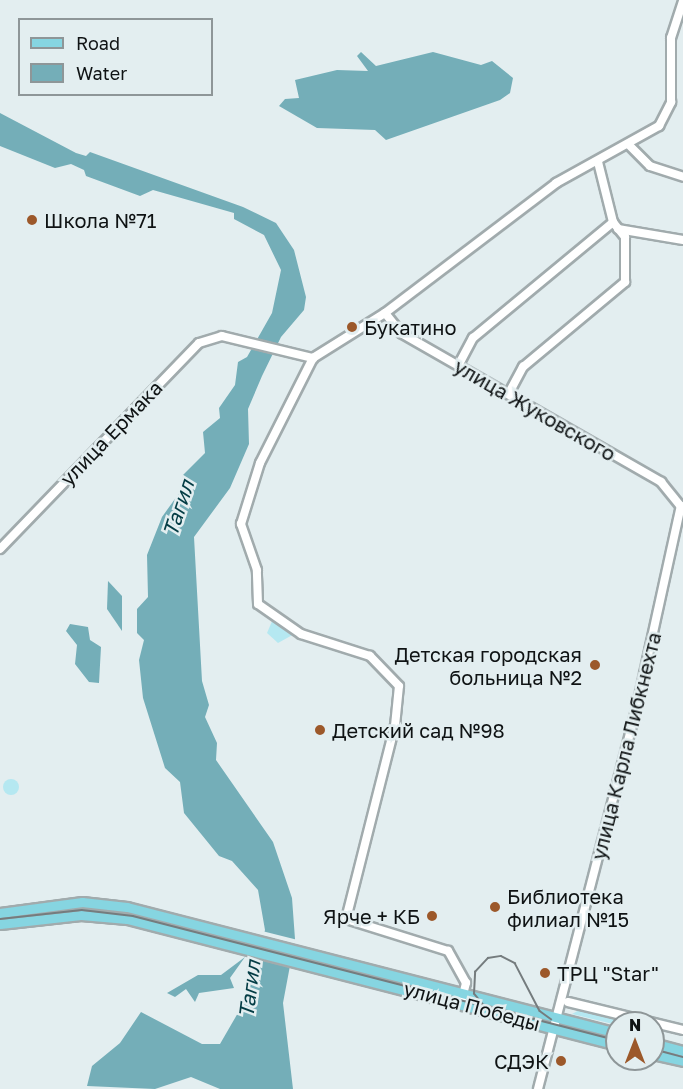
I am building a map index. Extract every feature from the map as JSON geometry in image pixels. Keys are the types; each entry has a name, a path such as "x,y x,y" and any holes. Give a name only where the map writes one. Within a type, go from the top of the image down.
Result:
{"main road":[{"name":"улица Победы","path":"0,913 82,902 216,928 605,1030"},
{"name":"улица Победы","path":"0,924 104,916 327,968 605,1042"},
{"path":"665,1046 683,1051"},
{"path":"665,1057 683,1061"}],"street":[{"path":"461,1003 464,992 456,958 411,939 354,925 346,913 395,726 399,686 370,656 301,634 258,604 257,570 243,541 241,524 253,480 314,358 385,314 518,209 630,146 659,126 669,110 671,38 683,0"},
{"path":"630,146 650,166 683,177"},
{"path":"509,393 524,367 625,282 625,237 612,222 598,162"},
{"path":"458,366 473,338 612,222"},
{"path":"618,229 683,240"},
{"name":"улица Жуковского","path":"385,314 401,333 661,482 682,508"},
{"name":"улица Ермака","path":"0,549 187,353 212,338 233,338 314,358"},
{"name":"улица Карла Либкнехта","path":"538,1089 682,508"},
{"path":"568,1002 683,1030"}],"shaded area":[{"path":"273,619 296,633 278,643 267,633"},
{"path":"8,779 14,779 19,787 17,793 8,795 3,790 3,784"},
{"path":"583,1008 605,1013 605,1022 572,1014"}],"water":[{"path":"361,52 376,66 433,52 481,65 492,61 513,78 510,93 500,100 386,140 375,130 317,128 279,106 285,99 299,98 295,80 337,70 368,71 357,56"},
{"name":"Тагил","path":"0,113 76,153 86,156 90,152 243,207 276,223 294,250 306,297 304,310 281,337 248,409 249,444 230,488 194,537 202,681 209,705 205,717 217,743 216,760 273,842 292,898 295,939 283,1003 293,1089 220,1089 191,1077 155,1089 87,1086 92,1066 120,1043 141,1012 202,1044 220,1044 246,999 265,930 258,890 232,861 219,856 184,813 180,782 165,768 143,698 139,660 144,640 137,633 137,609 148,597 147,555 162,517 182,489 183,475 205,453 203,432 220,418 219,408 235,385 238,362 247,357 272,313 281,270 264,235 234,219 234,213 153,190 140,196 86,176 84,170 71,164 55,168 0,146"},
{"path":"108,581 122,596 122,631 107,609"},
{"path":"70,624 88,627 90,640 101,647 99,683 89,682 75,664 77,645 66,631"},
{"path":"245,957 230,978 234,988 199,993 195,1002 186,989 175,997 167,993 198,975 221,975"}],"pier":[{"path":"262,931 298,940 291,967 255,958"}],"tram line":[{"path":"0,919 82,910 133,916 605,1037"},
{"path":"483,1005 474,994 475,972 488,958 501,956 515,963 540,1011 551,1019"},
{"path":"665,1052 683,1057"}],"place":[{"name":"Школа №71","path":"32,220"},
{"name":"Букатино","path":"352,327"},
{"name":"Детская городская больница №2","path":"595,665"},
{"name":"Детский сад №98","path":"320,730"},
{"name":"Библиотека филиал №15","path":"495,907"},
{"name":"Ярче + КБ","path":"432,916"},
{"name":"ТРЦ \"Star\"","path":"545,973"},
{"name":"СДЭК","path":"561,1061"}]}
